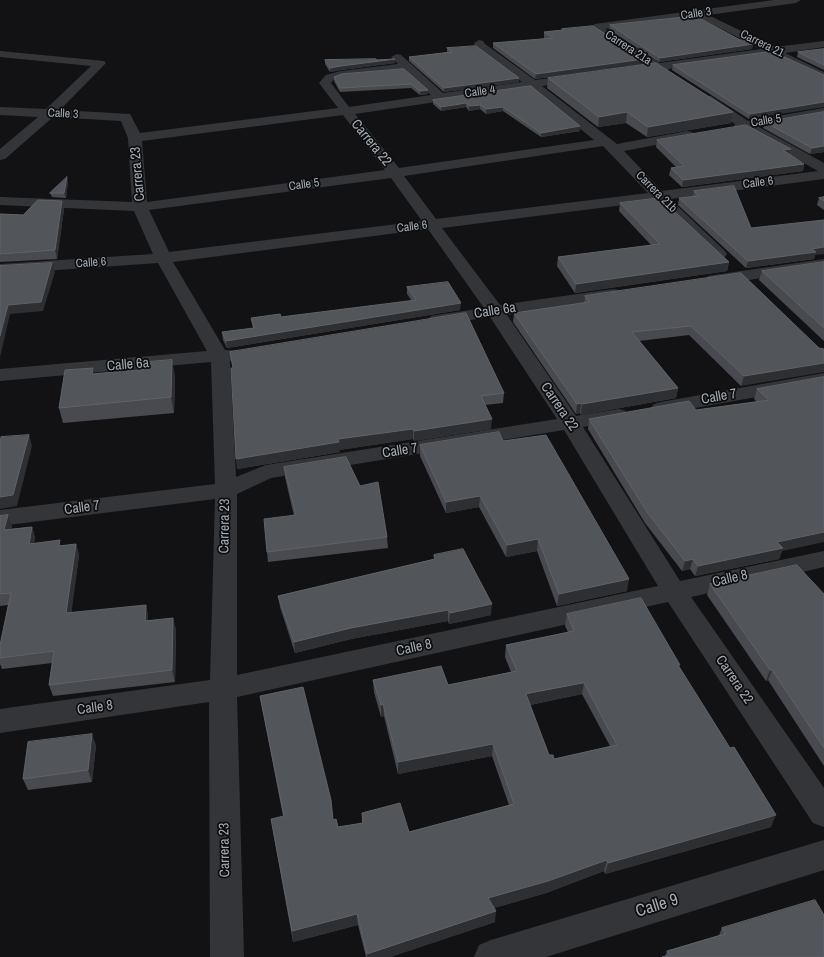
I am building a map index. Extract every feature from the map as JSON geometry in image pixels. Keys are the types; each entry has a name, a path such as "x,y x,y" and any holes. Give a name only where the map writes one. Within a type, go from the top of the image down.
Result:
{"street":[{"name":"Calle 3","path":"595,27 796,0"},
{"name":"Carrera 21","path":"699,14 824,76"},
{"name":"Carrera 21a","path":"595,27 670,75"},
{"name":"Carrera 21b","path":"479,43 480,46 532,84 610,145 659,196 747,281"},
{"path":"618,72 824,44"},
{"path":"0,54 100,63 50,113 0,156"},
{"name":"Carrera 22","path":"441,98 402,62 341,74 330,77 325,83 395,173 495,311 571,424 674,592 824,813"},
{"name":"Calle 4","path":"135,138 441,98 587,76"},
{"path":"696,92 746,125 824,170"},
{"name":"Calle 3","path":"0,111 126,117"},
{"name":"Calle 5","path":"731,128 824,112"},
{"name":"Carrera 23","path":"126,117 135,138 140,207 163,258 220,357 226,490 222,689 227,957"},
{"name":"Calle 5","path":"0,201 140,207 700,133"},
{"name":"Calle 6","path":"0,269 163,258 824,175"},
{"path":"696,282 747,281 824,264"},
{"name":"Calle 6a","path":"424,323 626,292"},
{"name":"Calle 6a","path":"0,375 220,357 251,352"},
{"name":"Calle 7","path":"0,518 226,490 266,472 571,424 824,379"},
{"name":"Calle 8","path":"0,721 222,689 824,559"},
{"name":"Calle 9","path":"491,957 824,855"}],"building":[{"path":"696,16 740,40 744,39 753,44 660,58 610,25"},
{"path":"593,26 644,59 536,74 493,43 553,38 544,32"},
{"path":"476,46 519,78 444,88 409,57 452,52 447,48"},
{"path":"824,49 824,65 798,52"},
{"path":"768,52 773,55 778,54 824,75 824,102 750,114 673,65"},
{"path":"395,59 330,68 325,60"},
{"path":"656,63 733,112 648,127 627,112 599,117 548,78"},
{"path":"404,69 428,90 420,91 411,84 340,88 334,77 342,74"},
{"path":"531,86 580,126 541,133 503,107 486,109 480,105 469,106 466,103 441,107 433,100"},
{"path":"824,112 824,146 812,148 765,122"},
{"path":"746,125 791,149 783,150 804,164 683,180 671,168 684,166 657,140"},
{"path":"67,177 64,193 50,193"},
{"path":"734,186 751,228 824,220 824,247 812,249 816,252 748,261 679,198 699,196 694,191"},
{"path":"660,198 729,262 576,284 558,257 660,244 620,203"},
{"path":"38,200 62,201 55,250 0,254 0,214 23,215"},
{"path":"824,262 824,328 762,271"},
{"path":"52,263 41,302 8,305 0,336 0,266"},
{"path":"741,273 819,348 824,349 824,363 744,376 691,326 632,332 678,388 577,404 514,313 589,302 585,296"},
{"path":"448,282 461,303 226,341 222,332 254,328 251,318 280,314 281,317 416,300 407,287"},
{"path":"466,313 504,393 481,396 492,419 414,431 413,429 338,439 339,442 236,459 231,368 233,368 230,352"},
{"path":"172,360 171,397 59,408 65,370 93,368 92,374 148,369 148,362"},
{"path":"824,377 824,532 777,542 783,548 698,566 693,559 685,561 647,512 589,419 689,401 696,410 769,400 757,389"},
{"path":"499,432 503,441 546,435 629,579 559,594 538,539 507,545 480,496 446,502 420,445"},
{"path":"29,435 13,495 0,497 1,437"},
{"path":"346,457 360,486 378,482 387,537 267,552 264,519 296,515 284,467"},
{"path":"8,515 4,530 32,527 29,544 60,540 59,546 76,544 66,613 146,605 145,621 173,618 172,670 49,685 54,651 0,658 0,645 11,593 0,594 0,516"},
{"path":"463,549 492,604 450,613 448,610 351,628 294,642 278,596 435,559 434,555"},
{"path":"797,565 824,594 824,748 772,670 770,670 710,584"},
{"path":"641,598 680,665 678,665 730,748 734,747 776,815 608,863 607,860 548,881 488,898 496,911 367,954 357,914 292,931 271,819 284,816 260,696 303,687 331,800 333,820 336,819 338,827 363,823 362,813 400,803 409,832 514,804 493,744 398,762 383,704 381,705 373,680 441,666 448,685 517,671 506,645 574,631 567,614","holes":["584,683 617,745 554,759 553,755 549,755 526,694"]},
{"path":"92,734 88,770 23,779 28,742"},
{"path":"815,900 824,915 824,957 662,957 669,955 667,951 725,934 722,928"}]}
